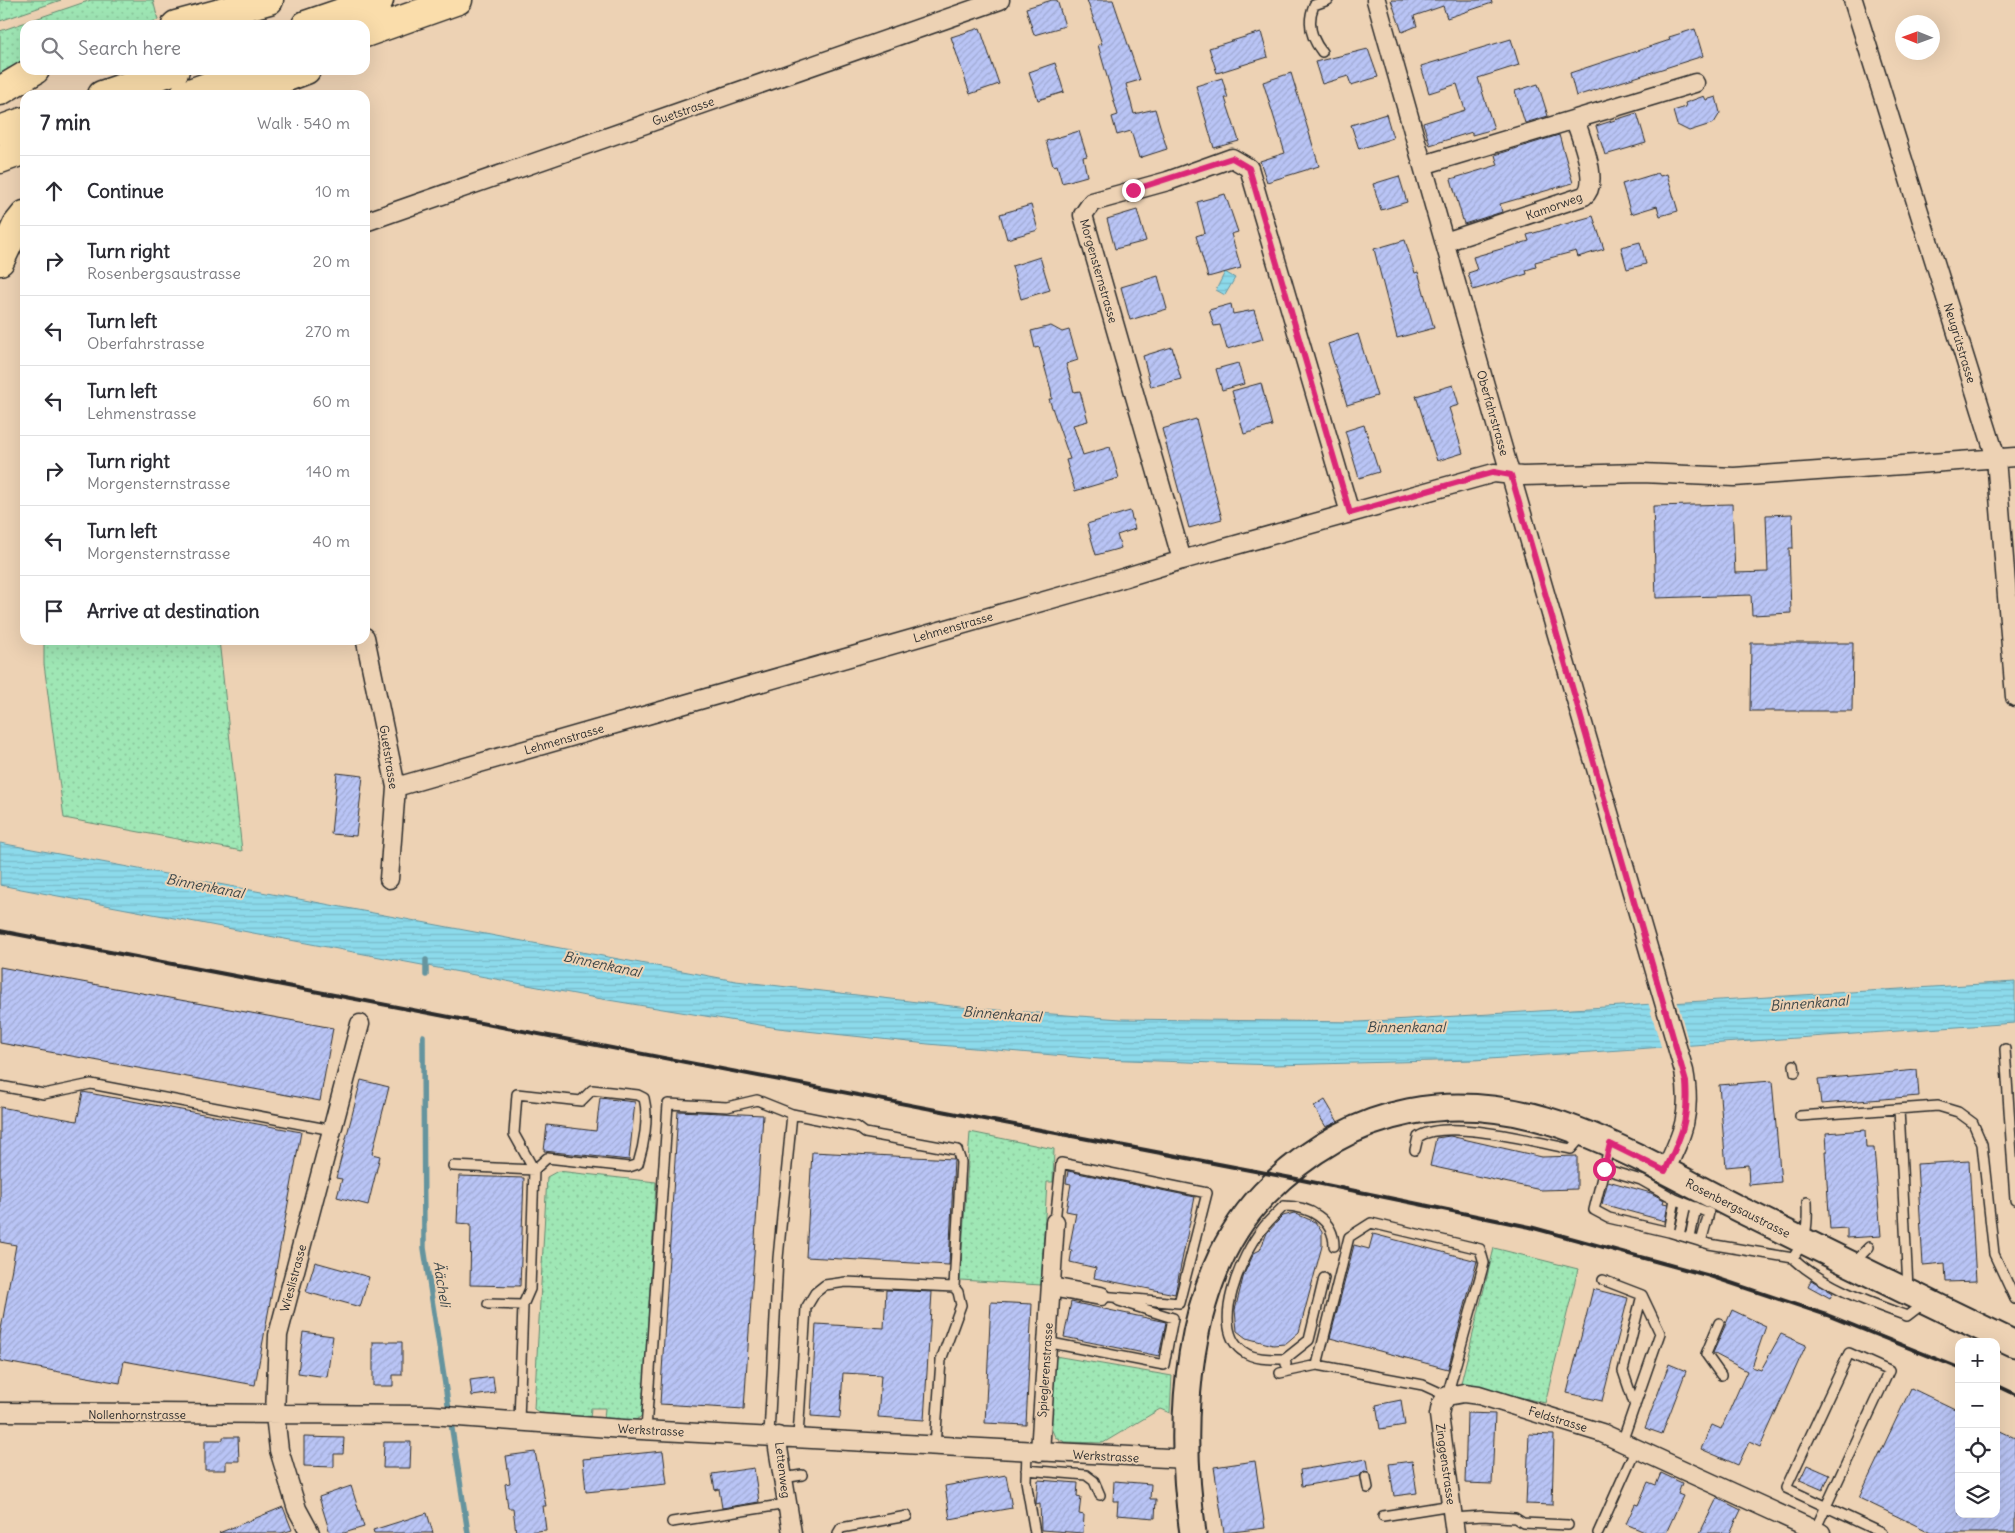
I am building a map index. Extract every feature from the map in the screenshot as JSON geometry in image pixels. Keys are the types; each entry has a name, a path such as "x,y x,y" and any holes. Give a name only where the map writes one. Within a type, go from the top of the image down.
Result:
{"highway":[{"path":"195,20 269,0"},
{"path":"321,20 379,0"},
{"path":"370,31 458,0"},
{"path":"370,47 384,42 416,15"},
{"path":"0,91 23,75"},
{"path":"117,90 160,75"},
{"path":"198,90 241,75"},
{"path":"252,90 292,75"},
{"path":"0,130 20,124"},
{"path":"0,159 20,152"},
{"path":"0,261 20,222"}],"street":[{"name":"Guetstrasse","path":"370,220 1000,0"},
{"name":"Oberfahrstrasse","path":"1376,0 1511,475 1684,1071 1688,1107 1681,1140 1665,1171"},
{"name":"Neugrütstrasse","path":"1853,0 1996,458 2015,697"},
{"path":"1423,165 1695,83"},
{"name":"Kamorweg","path":"1445,242 1584,196 1589,192 1593,180 1575,119"},
{"name":"Morgensternstrasse","path":"1182,560 1083,215 1092,202 1168,181 1232,158 1249,168 1350,513"},
{"name":"Lehmenstrasse","path":"396,787 1494,472 1511,475 1642,473 1734,477 2015,457"},
{"name":"Guetstrasse","path":"367,645 396,787 388,879"},
{"name":"Wieslistrasse","path":"310,1533 297,1509 279,1450 275,1415 278,1336 360,1024"},
{"name":"Rosenbergsaustrasse","path":"1193,1533 1186,1459 1189,1386 1196,1338 1206,1295 1217,1264 1232,1236 1258,1200 1289,1169 1324,1144 1375,1120 1411,1110 1463,1106 1499,1109 1535,1116 1585,1134 1665,1171 1799,1250 1851,1265 2015,1344"},
{"name":"Spieglerenstrasse","path":"1033,1452 1046,1342 1055,1222"},
{"path":"1051,1287 1101,1296"},
{"name":"Feldstrasse","path":"1448,1396 1464,1393 1479,1395 1602,1433 1629,1445 1683,1463 1818,1532"},
{"name":"Zinggenstrasse","path":"1448,1396 1441,1406 1439,1415 1454,1519"},
{"name":"Nollenhornstrasse","path":"0,1412 275,1415"},
{"name":"Werkstrasse","path":"275,1415 431,1415 646,1430 1186,1459"},
{"name":"Lettenweg","path":"774,1436 792,1533"}],"lane":[{"path":"1322,52 1314,41 1309,18 1314,4 1328,0"},
{"path":"2004,1049 2015,1200"},
{"path":"0,1086 44,1094 91,1084 332,1130"},
{"path":"453,1166 534,1170 547,1158 629,1167 638,1164 647,1107 644,1098 638,1095 592,1090 581,1101 517,1094 514,1134 534,1170 530,1289 523,1305 519,1421"},
{"path":"646,1430 668,1104 727,1107 757,1100 792,1114 857,1126 865,1133 957,1150 961,1162 954,1287 958,1292 961,1305 941,1360 935,1446"},
{"path":"1800,1116 1938,1106 1958,1112 1973,1123 1982,1144 1994,1254 2015,1299"},
{"path":"1806,1202 1808,1226 1799,1250 1809,1272 1870,1303 1907,1316 1917,1297 1899,1109"},
{"path":"774,1436 778,1258 792,1114"},
{"path":"1415,1150 1418,1137 1427,1131 1483,1131 1571,1149 1585,1134"},
{"path":"1610,1144 1594,1210 1609,1218 1702,1242 1799,1250"},
{"path":"1055,1222 1062,1163 1207,1193 1179,1303 1101,1296"},
{"path":"1604,1169 1641,1180 1675,1199 1708,1213 1702,1242"},
{"path":"1669,1232 1675,1199"},
{"path":"1679,1236 1686,1204"},
{"path":"1324,1278 1308,1340 1285,1359 1261,1358 1244,1353 1229,1335 1226,1322 1243,1260 1262,1229 1284,1206 1310,1210 1326,1223 1334,1234 1334,1246"},
{"path":"1690,1238 1696,1207"},
{"path":"1317,1365 1349,1237 1371,1224 1480,1249 1484,1263 1448,1396"},
{"path":"1851,1265 1870,1247"},
{"path":"1598,1533 1629,1445 1635,1406 1660,1333 1642,1294 1603,1280"},
{"path":"798,1437 806,1308 815,1293 825,1285 846,1282 954,1287"},
{"path":"1635,1406 1623,1372 1642,1294"},
{"path":"1046,1342 1164,1365 1174,1318 1101,1296"},
{"path":"488,1304 523,1305"},
{"path":"1719,1324 1706,1354 1720,1374"},
{"path":"1818,1532 1826,1506 1889,1372 1849,1353 1786,1488 1826,1506 1882,1533"},
{"name":"Feldstrasse","path":"1285,1359 1284,1372 1317,1365 1423,1385 1448,1396"},
{"path":"938,1400 949,1400"},
{"path":"1033,1452 1026,1470 1035,1533"},
{"path":"1026,1470 1086,1474 1094,1481 1100,1495"},
{"path":"783,1478 802,1475"},
{"path":"1366,1477 1368,1488"},
{"name":"Lettenweg","path":"672,1522 787,1504"},
{"path":"838,1533 841,1528 906,1516"},
{"path":"1383,1516 1454,1519 1498,1517 1515,1518 1523,1523 1568,1525"}],"green space":[{"path":"0,0 61,0 0,21"},
{"path":"91,0 153,0 158,20 32,20"},
{"path":"20,24 20,66 0,77 0,31"},
{"path":"44,645 220,645 242,851 64,818 44,664"},
{"path":"970,1132 1054,1149 1053,1182 1047,1182 1041,1285 960,1280"},
{"path":"558,1171 656,1182 643,1415 636,1420 604,1419 605,1408 591,1408 590,1418 543,1415 534,1409 547,1177"},
{"path":"1494,1248 1578,1269 1545,1403 1461,1383"},
{"path":"1055,1356 1172,1376 1170,1413 1160,1409 1103,1443 1065,1442 1055,1437 1051,1428"}],"water":[{"path":"1225,272 1235,278 1225,295 1216,290"},
{"name":"Binnenkanal","path":"0,843 736,981 969,1008 1121,1019 1359,1022 2015,982 2015,1023 1474,1060 1275,1065 1099,1059 928,1044 778,1028 596,998 0,885"}],"pier":[{"path":"1677,1000 1690,1048 1662,1050 1648,1002"}],"building":[{"path":"1057,0 1065,26 1034,35 1026,8"},
{"path":"1087,0 1113,0 1140,80 1126,84 1134,114 1155,109 1167,149 1139,158 1131,131 1117,135 1112,117 1118,115 1098,45 1102,44"},
{"path":"1391,0 1491,0 1492,3 1447,18 1443,6 1414,16 1417,26 1402,32"},
{"path":"980,28 999,84 970,94 951,37"},
{"path":"1695,29 1703,56 1576,96 1570,73 1670,40 1669,37"},
{"path":"1261,32 1268,57 1217,73 1209,48"},
{"path":"1511,39 1519,65 1478,78 1494,129 1472,135 1472,132 1430,145 1423,123 1465,110 1457,84 1429,93 1421,66"},
{"path":"1368,49 1378,77 1351,85 1348,76 1322,84 1315,62"},
{"path":"1055,63 1064,92 1038,100 1029,72"},
{"path":"1291,73 1319,166 1267,182 1260,161 1285,153 1263,82"},
{"path":"1222,78 1228,98 1225,98 1239,141 1214,148 1196,86"},
{"path":"1538,84 1548,116 1525,123 1515,91"},
{"path":"1704,96 1706,100 1716,97 1720,113 1714,123 1689,131 1677,125 1673,111 1686,107 1685,103"},
{"path":"1637,113 1646,143 1605,155 1596,126"},
{"path":"1386,114 1393,138 1359,149 1351,125"},
{"path":"1079,131 1087,156 1083,157 1087,176 1062,183 1057,165 1053,166 1046,141"},
{"path":"1559,135 1573,183 1500,204 1502,212 1464,224 1451,179 1498,165 1495,155"},
{"path":"1658,173 1660,176 1667,174 1678,211 1660,216 1657,206 1631,214 1622,184"},
{"path":"1399,176 1407,202 1381,210 1373,184"},
{"path":"1225,194 1238,232 1231,234 1241,268 1208,277 1196,236 1205,233 1197,202"},
{"path":"1031,205 1038,230 1007,239 1000,214"},
{"path":"1137,210 1146,241 1115,249 1107,219"},
{"path":"1593,216 1604,249 1578,257 1576,251 1535,262 1536,267 1526,270 1527,274 1473,290 1468,273 1477,270 1473,257 1529,241 1527,235"},
{"path":"1405,240 1415,273 1418,272 1434,328 1397,338 1374,249"},
{"path":"1640,242 1646,264 1627,269 1621,247"},
{"path":"1040,257 1050,290 1021,299 1012,266"},
{"path":"1158,276 1167,309 1130,320 1121,287"},
{"path":"1231,304 1233,314 1254,310 1263,339 1227,349 1220,325 1214,326 1209,310"},
{"path":"1051,326 1062,332 1069,330 1078,360 1066,364 1074,392 1080,391 1088,421 1073,425 1083,455 1110,447 1119,478 1075,491 1066,460 1070,459 1049,399 1052,399 1051,390 1039,347 1035,348 1031,331"},
{"path":"1358,334 1377,396 1347,405 1328,344"},
{"path":"1172,347 1181,379 1151,387 1143,356"},
{"path":"1238,363 1244,384 1222,390 1216,369"},
{"path":"1261,383 1272,426 1244,434 1232,391"},
{"path":"1453,385 1459,405 1449,408 1463,453 1437,461 1416,396"},
{"path":"1196,419 1222,519 1189,528 1162,429"},
{"path":"1364,425 1379,472 1359,478 1345,431"},
{"path":"1732,504 1735,573 1768,572 1766,515 1792,514 1793,548 1789,548 1791,613 1752,615 1751,595 1656,598 1653,506"},
{"path":"1130,511 1135,529 1117,535 1121,548 1096,555 1087,524"},
{"path":"1751,643 1853,643 1852,711 1750,711"},
{"path":"337,773 363,776 356,836 331,834"},
{"path":"0,967 333,1028 320,1101 0,1043"},
{"path":"1917,1070 1919,1096 1821,1104 1818,1079"},
{"path":"361,1080 389,1087 372,1154 380,1156 368,1205 337,1197 342,1179 336,1178"},
{"path":"1772,1081 1781,1182 1749,1185 1748,1165 1726,1167 1719,1085"},
{"path":"83,1092 301,1132 255,1385 124,1361 120,1383 0,1361 0,1335 16,1245 0,1242 0,1107 77,1121"},
{"path":"600,1098 635,1102 629,1160 544,1151 547,1125 596,1131"},
{"path":"1325,1100 1338,1122 1326,1127 1314,1107"},
{"path":"678,1111 763,1115 744,1409 660,1404"},
{"path":"1865,1130 1866,1148 1874,1148 1881,1236 1847,1238 1847,1228 1830,1229 1825,1151 1827,1151 1826,1133"},
{"path":"1450,1136 1542,1157 1577,1156 1577,1189 1541,1190 1430,1166 1436,1138"},
{"path":"812,1152 954,1159 949,1265 806,1257"},
{"path":"1969,1161 1976,1281 1946,1282 1945,1263 1923,1265 1917,1164"},
{"path":"1068,1171 1195,1197 1175,1294 1094,1278 1096,1268 1070,1262 1072,1250 1069,1250 1076,1213 1066,1211 1071,1184 1066,1183"},
{"path":"459,1176 524,1178 520,1286 470,1285 471,1224 457,1223"},
{"path":"1608,1181 1651,1193 1664,1200 1663,1203 1668,1204 1665,1221 1602,1204"},
{"path":"1294,1213 1315,1222 1322,1232 1322,1246 1299,1332 1285,1344 1273,1345 1246,1338 1237,1331 1235,1310 1244,1274 1254,1253 1260,1250 1267,1233 1283,1216"},
{"path":"1373,1234 1477,1261 1448,1369 1330,1338 1354,1245 1369,1249"},
{"path":"315,1262 369,1277 360,1307 306,1292"},
{"path":"1811,1280 1833,1293 1830,1298 1808,1286"},
{"path":"1593,1289 1628,1298 1602,1401 1567,1393"},
{"path":"886,1290 932,1292 924,1420 878,1417 881,1375 843,1373 840,1418 811,1416 816,1324 884,1328"},
{"path":"991,1302 1032,1304 1026,1425 985,1423"},
{"path":"1071,1302 1166,1322 1159,1356 1064,1337"},
{"path":"1732,1310 1766,1326 1752,1367 1761,1370 1781,1334 1806,1345 1760,1447 1749,1442 1738,1465 1701,1449 1712,1425 1721,1429 1747,1371 1713,1353"},
{"path":"303,1332 333,1336 327,1377 298,1373"},
{"path":"373,1342 402,1342 402,1375 393,1375 393,1386 373,1386"},
{"path":"1669,1364 1686,1371 1662,1434 1645,1428"},
{"path":"493,1377 495,1393 472,1396 470,1380"},
{"path":"1911,1388 1955,1409 1955,1518 2000,1518 2000,1431 2015,1438 2015,1533 1932,1533 1859,1498"},
{"path":"1401,1400 1405,1425 1380,1429 1376,1405"},
{"path":"1467,1413 1495,1414 1492,1484 1465,1483"},
{"path":"1529,1434 1554,1435 1552,1505 1526,1504"},
{"path":"223,1437 238,1437 239,1461 226,1461 226,1470 205,1470 205,1440 223,1440"},
{"path":"304,1437 344,1438 343,1454 334,1454 334,1467 304,1466"},
{"path":"384,1442 411,1442 410,1468 383,1468"},
{"path":"663,1451 667,1484 586,1492 583,1459"},
{"path":"535,1452 546,1506 543,1506 546,1530 516,1533 513,1508 508,1508 505,1484 510,1483 506,1456"},
{"path":"1367,1459 1369,1472 1364,1471 1360,1476 1302,1486 1300,1470"},
{"path":"1255,1461 1265,1528 1224,1533 1214,1467"},
{"path":"1412,1461 1417,1493 1394,1496 1389,1464"},
{"path":"1807,1465 1830,1475 1823,1490 1800,1480"},
{"path":"754,1468 759,1502 722,1508 719,1489 715,1490 712,1474"},
{"path":"1661,1473 1682,1483 1678,1494 1683,1496 1666,1533 1647,1533 1626,1524 1635,1504 1638,1505 1648,1482 1656,1485"},
{"path":"1006,1475 1012,1508 950,1519 945,1486"},
{"path":"1038,1480 1078,1483 1077,1496 1081,1497 1079,1514 1084,1515 1083,1533 1041,1530 1040,1503 1036,1504"},
{"path":"1114,1481 1151,1484 1150,1499 1156,1499 1155,1518 1117,1515 1118,1501 1113,1501"},
{"path":"351,1486 364,1527 344,1533 330,1533 319,1497"},
{"path":"1717,1498 1741,1510 1730,1533 1700,1533"},
{"path":"283,1507 292,1530 282,1533 219,1533"},
{"path":"427,1513 433,1533 374,1533 373,1530"}],"waterway":[{"name":"Äächeli","path":"426,960 426,975"},
{"name":"Äächeli","path":"423,1036 424,1248 468,1533"}],"railway":[{"path":"0,931 1302,1180 1530,1227 1710,1276 1827,1315 1955,1366"},
{"path":"2000,1387 2015,1394"}],"route":[{"path":"1133,190 1168,181 1232,158 1249,168 1350,513 1494,472 1511,475 1686,1082 1688,1107 1681,1140 1665,1171 1610,1144 1604,1169"}]}
